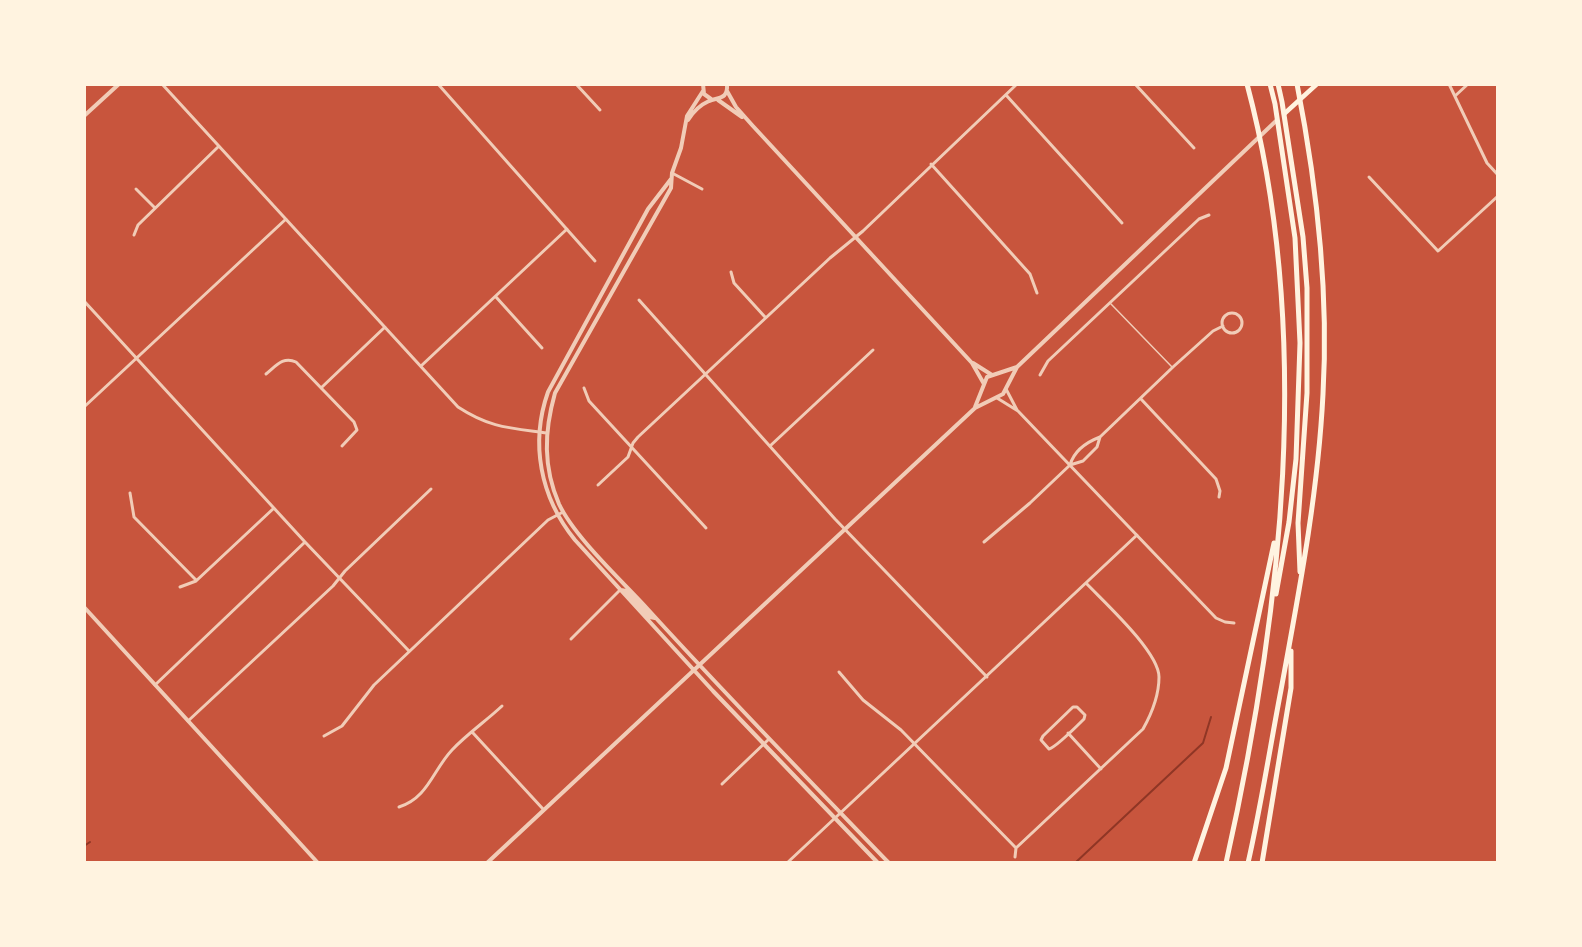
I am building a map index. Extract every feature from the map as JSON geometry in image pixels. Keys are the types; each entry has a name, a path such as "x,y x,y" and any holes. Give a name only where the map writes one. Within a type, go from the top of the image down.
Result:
{"highway":[{"path":"1247,84 1266,163 1277,242 1284,344 1283,447 1270,624"},
{"path":"1226,863 1289,522 1296,459 1300,343 1294,238 1270,84"},
{"path":"1278,84 1303,237 1306,288 1307,393 1298,523 1300,586"},
{"path":"1248,863 1291,640 1318,461 1325,345 1320,238 1305,124 1297,84"},
{"path":"1194,863 1226,768 1278,521"},
{"path":"1262,863 1291,688 1291,640"}],"main road":[{"path":"1277,120 1317,84"}],"street":[{"path":"84,116 119,84"},
{"path":"162,84 458,407 479,420 497,427 547,433"},
{"path":"438,84 595,261"},
{"path":"576,84 600,110"},
{"path":"703,84 703,91 712,100 724,97 728,86"},
{"path":"598,485 628,457 631,446 638,437 834,254 856,237 1017,84"},
{"path":"1135,84 1194,148"},
{"path":"1449,84 1486,163 1498,175"},
{"path":"1455,96 1468,84"},
{"path":"728,86 736,107 972,363 984,384"},
{"path":"703,91 688,113 681,148 672,173 671,188 555,393 547,433 548,473 563,512 584,540 700,666 889,863"},
{"path":"1006,95 1122,223"},
{"path":"685,125 694,112 712,100"},
{"path":"718,100 752,125"},
{"path":"487,863 975,408 1003,394 1017,367 1277,120"},
{"path":"134,235 138,225 219,146"},
{"path":"931,164 1030,274 1037,293"},
{"path":"672,173 702,189"},
{"path":"1369,177 1438,251 1498,196"},
{"path":"671,179 648,209 555,377 544,404 539,432 541,470 548,495 574,540 694,671 878,863"},
{"path":"136,189 155,208"},
{"path":"1040,375 1048,361 1199,219 1209,215"},
{"path":"84,407 286,219"},
{"path":"421,366 567,229"},
{"path":"731,272 738,287 765,318"},
{"path":"496,297 542,348"},
{"path":"639,300 845,529 987,677"},
{"path":"84,301 339,579 409,651"},
{"path":"1231,314 1239,316 1242,323 1240,329 1234,333 1227,332 1223,326 1224,319 1231,314"},
{"path":"984,542 1070,465 1076,453 1090,441 1100,437 1173,367 1213,331 1223,326"},
{"path":"321,388 385,327"},
{"path":"770,446 873,350"},
{"path":"266,374 284,360 291,360 321,388 354,422 357,430 342,446"},
{"path":"972,363 1004,379 1018,411 1216,618 1234,622"},
{"path":"975,408 987,377 1017,367"},
{"path":"584,388 589,401 706,528"},
{"path":"984,389 986,394 1018,411"},
{"path":"1141,399 1216,479 1220,492 1219,497"},
{"path":"1070,465 1083,461 1098,447 1100,437"},
{"path":"188,721 431,489"},
{"path":"130,493 134,517 196,580"},
{"path":"180,586 196,580 274,508"},
{"path":"324,736 342,726 374,685 409,651 548,520 563,512"},
{"path":"787,863 1137,536"},
{"path":"155,685 305,542"},
{"path":"1015,856 1016,848 1143,729 1154,708 1159,675 1151,653 1086,583"},
{"path":"620,590 626,591 650,617 655,618"},
{"path":"571,639 620,590"},
{"path":"84,607 318,863"},
{"path":"839,672 867,704 897,726 1016,848"},
{"path":"399,807 413,801 425,790 448,755 502,706"},
{"path":"1077,706 1085,715 1084,720 1068,733 1054,748 1049,749 1041,740 1065,714 1077,706"},
{"path":"473,733 543,809"},
{"path":"1068,733 1101,769"},
{"path":"722,784 769,739"}],"lane":[{"path":"1110,303 1173,367"}],"waterway":[{"path":"1075,863 1203,743 1211,717"},
{"path":"84,846 90,842"}]}
